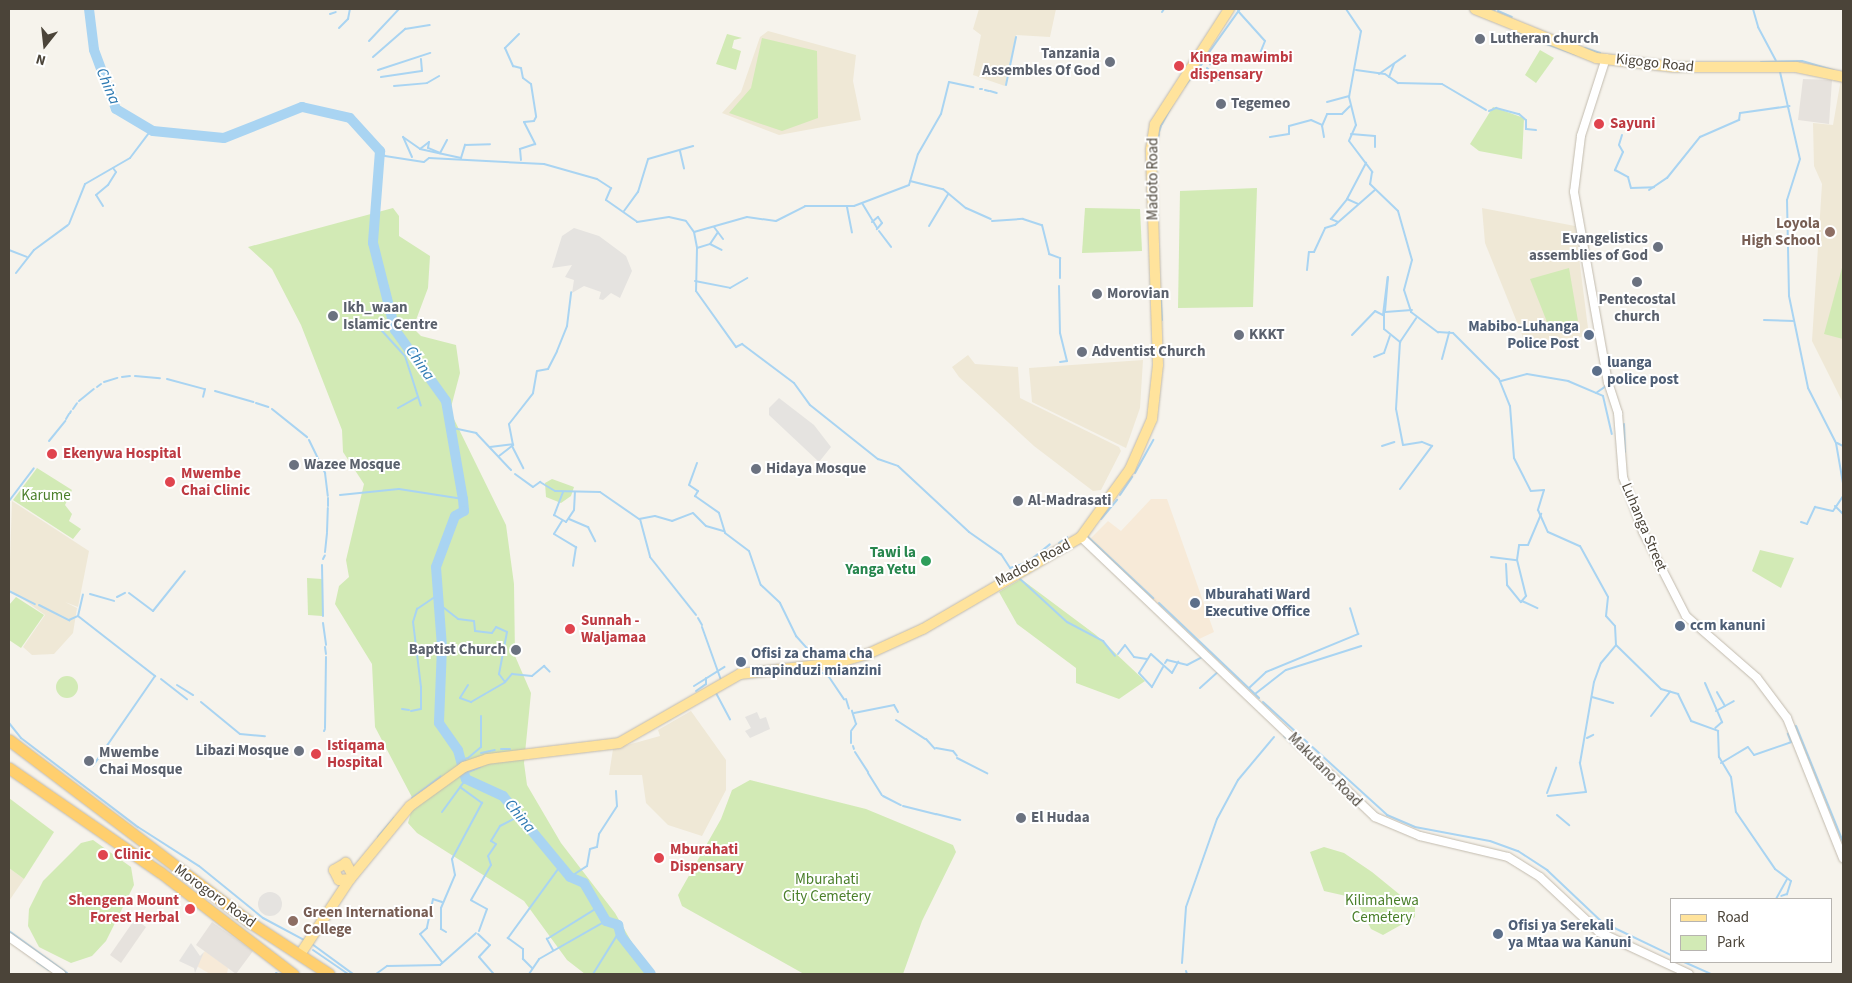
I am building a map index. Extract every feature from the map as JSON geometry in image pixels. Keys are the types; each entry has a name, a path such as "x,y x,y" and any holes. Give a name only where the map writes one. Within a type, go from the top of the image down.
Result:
{"highway":[{"name":"Morogoro Road","path":"9,740 238,913 301,953 329,974"},
{"name":"Morogoro Road","path":"9,768 160,872 289,973"}],"main road":[{"name":"Madoto Road","path":"367,856 410,806 450,774 464,767 488,759 619,743 720,682 754,670 836,663 870,653 923,629 993,584 1081,537 1130,469 1152,419 1158,364 1151,149 1155,124 1230,9"},
{"name":"Kigogo Road","path":"1475,9 1556,44 1606,58 1674,67 1796,67 1843,77"},
{"path":"337,897 336,866 367,856"},
{"path":"301,953 351,876 367,856"},
{"path":"346,863 351,876"},
{"path":"336,878 351,876"}],"street":[{"name":"Luhanga Street","path":"1606,58 1581,136 1574,192 1608,382 1618,413 1623,477 1643,532 1686,616 1757,678 1787,718 1843,858"},
{"name":"Makutano Road","path":"1081,537 1375,817 1420,836 1508,857 1540,877 1599,932 1689,974"},
{"path":"9,937 62,974"}],"shaded area":[{"path":"979,9 1056,9 1050,37 1016,35 1005,86 973,75 981,35 973,29"},
{"path":"768,31 856,55 853,81 861,120 779,135 722,113 741,92 760,37"},
{"path":"1803,79 1832,80 1829,124 1798,120"},
{"name":"Loyola High School","path":"1841,79 1843,80 1843,403 1812,341 1822,184 1814,166 1813,123 1833,125"},
{"path":"1482,208 1575,226 1589,336 1525,342 1485,243"},
{"path":"574,228 599,236 626,256 632,271 620,298 611,293 603,300 599,299 601,292 584,286 572,293 574,280 565,277 572,265 552,268 562,236"},
{"path":"968,355 975,364 1018,367 1020,398 1119,447 1121,451 1101,490 1093,491 1034,446 959,377 952,367"},
{"path":"1143,360 1140,408 1126,448 1032,402 1029,368"},
{"path":"779,398 814,425 831,447 819,462 769,415 769,408"},
{"path":"1151,499 1167,499 1214,632 1199,639 1127,577 1090,539 1108,521 1121,531"},
{"path":"12,501 89,551 78,607 65,602 77,608 73,633 54,654 32,655 23,647 45,615 9,589"},
{"path":"691,711 726,760 726,790 702,836 668,825 646,803 642,775 609,775 613,749 660,736 658,730"},
{"path":"757,712 760,719 766,717 770,729 750,738 745,731 751,728 745,717"},
{"path":"9,868 24,879 9,901"},
{"path":"270,892 279,895 282,904 279,913 270,916 261,913 258,904 261,895"},
{"path":"135,919 146,927 121,963 110,955"},
{"path":"212,922 253,951 236,974 196,945"},
{"path":"191,943 200,956 204,952 195,973 194,968 179,961"},
{"path":"205,951 228,968 227,974 210,974 195,965"}],"green space":[{"path":"727,34 742,38 734,40 732,48 741,51 736,70 716,64"},
{"path":"762,38 817,51 818,118 782,131 729,113 751,88"},
{"path":"1540,50 1554,58 1536,83 1525,75"},
{"path":"1493,107 1524,118 1522,159 1479,151 1470,144"},
{"path":"1257,188 1253,307 1178,308 1180,191"},
{"path":"393,208 399,216 399,236 430,256 428,288 413,328 421,336 456,345 460,373 450,411 506,525 514,584 515,656 531,693 524,763 527,785 561,843 615,913 650,974 585,974 567,960 524,901 417,833 408,823 414,801 375,727 372,664 335,604 339,586 349,577 346,560 364,484 343,452 342,430 301,325 272,269 248,247"},
{"path":"1085,208 1140,209 1142,251 1082,253"},
{"path":"1843,264 1843,339 1824,334"},
{"path":"1569,268 1578,321 1549,327 1530,279"},
{"name":"Karume","path":"37,468 72,490 65,505 72,514 69,521 81,529 73,539 13,500"},
{"path":"552,479 574,487 571,496 561,503 546,497 545,483"},
{"path":"1760,550 1794,558 1781,588 1752,571"},
{"path":"307,578 322,579 322,616 308,615"},
{"path":"1021,579 1096,635 1145,681 1119,699 1076,683 1076,668 1017,624 999,592"},
{"path":"16,597 44,615 21,648 9,640 9,605"},
{"path":"63,676 71,676 78,683 78,691 71,698 63,698 56,691 56,683"},
{"name":"Mburahati City Cemetery","path":"750,780 866,809 953,845 956,852 922,921 903,974 804,974 682,906 678,895 721,819 732,790"},
{"path":"9,798 54,832 24,879 9,868"},
{"path":"93,840 131,867 134,885 106,941 92,956 71,963 39,947 28,926 29,909 43,881 81,843"},
{"name":"Kilimahewa Cemetery","path":"1324,847 1344,853 1372,872 1415,907 1415,917 1383,935 1371,929 1355,898 1324,891 1310,852"}],"waterway":[{"name":"China","path":"89,9 94,50 116,109 153,131 224,138 302,107 350,118 380,151 373,243 395,330 446,401 463,499 464,511 455,516 436,567 442,647 439,723 458,750 466,779 503,796 570,877 584,883 606,921 618,925 621,936 651,974"},
{"path":"339,28 348,19 350,9"},
{"path":"369,41 399,9"},
{"path":"1205,58 1240,9"},
{"path":"1346,9 1361,31 1349,97 1356,125 1349,141 1372,172 1370,184 1398,211 1412,260 1404,290 1411,312 1438,332 1453,333 1499,379 1510,406 1514,458 1531,491 1544,490 1538,510 1548,532 1580,546 1608,597 1606,616 1615,626 1616,645 1661,689 1678,694 1691,721 1718,731 1719,757 1731,777 1736,812 1775,869 1791,881 1787,894 1781,896"},
{"path":"1753,9 1758,27 1776,61"},
{"path":"1238,11 1265,41 1258,58"},
{"path":"1498,11 1512,17"},
{"path":"330,14 336,12"},
{"path":"373,57 405,29 430,25"},
{"path":"1520,33 1536,40"},
{"path":"519,34 505,48 513,66 521,68 523,78 531,84 536,117 534,121 524,122 535,144 520,149 521,160"},
{"path":"1006,85 1016,37"},
{"path":"1541,42 1576,55"},
{"path":"1585,48 1600,53"},
{"path":"378,70 430,53"},
{"path":"1207,56 1210,64"},
{"path":"1379,74 1405,56"},
{"path":"381,77 422,71 421,59"},
{"path":"1761,62 1802,61 1834,70"},
{"path":"1184,87 1202,64"},
{"path":"1389,77 1394,64"},
{"path":"1207,68 1219,80"},
{"path":"1356,70 1385,74 1398,83 1442,84 1486,110"},
{"path":"1780,72 1800,159 1787,200 1789,296 1808,388 1836,443 1843,483"},
{"path":"394,86 427,83 439,76"},
{"path":"380,151 385,156 424,162 429,158 544,164 597,179 611,188 606,200 637,222 669,217 686,221 694,232 747,217 776,221 805,206 854,206 909,185 918,154 941,114 949,82 973,87"},
{"path":"985,90 989,91"},
{"path":"990,91 997,93"},
{"path":"1327,102 1349,96"},
{"path":"1162,124 1175,100"},
{"path":"1324,137 1322,126 1327,114 1342,114 1350,106"},
{"path":"1649,190 1667,178 1700,137 1739,120 1740,113 1790,106"},
{"path":"1489,111 1496,108 1519,114 1526,120 1526,129 1536,130"},
{"path":"1270,137 1289,134 1289,126 1311,120 1322,125"},
{"path":"1158,135 1162,123"},
{"path":"69,224 85,184 130,158 151,130"},
{"path":"1156,148 1159,134"},
{"path":"1351,134 1375,136 1375,147"},
{"path":"1622,135 1619,145 1623,152 1615,170 1628,177 1631,188 1654,187"},
{"path":"412,157 403,137 420,149"},
{"path":"447,140 440,153 428,148 429,142 420,149 461,158 465,145 490,144"},
{"path":"624,211 638,192 648,159 693,146"},
{"path":"680,151 684,169"},
{"path":"1347,199 1366,163"},
{"path":"103,206 96,195 108,185 116,172 113,168"},
{"path":"910,181 943,189 966,208 991,219"},
{"path":"1307,270 1309,252 1314,252 1325,228 1335,225 1375,190"},
{"path":"929,226 948,194"},
{"path":"1338,222 1331,219 1347,199 1358,204"},
{"path":"862,203 877,228"},
{"path":"847,207 852,233"},
{"path":"872,222 878,217 882,223 877,229"},
{"path":"992,221 1023,219 1042,225 1049,254 1060,258 1060,278"},
{"path":"16,273 34,250 68,225"},
{"path":"714,227 723,239"},
{"path":"879,231 891,247"},
{"path":"694,232 697,248 710,244 722,250"},
{"path":"710,244 718,232"},
{"path":"697,248 696,291 736,347 742,344 794,383 810,405 878,459 898,466 969,532 1001,554 1010,568 1028,562 1050,544"},
{"path":"9,250 27,257"},
{"path":"1352,335 1375,311 1383,315 1388,277 1385,312 1412,310"},
{"path":"695,281 730,288 747,278"},
{"path":"1059,286 1060,333 1067,361 1060,362"},
{"path":"499,456 513,445 509,424 533,393 537,371 548,369 557,351 567,326 571,292"},
{"path":"1161,300 1162,320"},
{"path":"1384,313 1384,329 1400,342"},
{"path":"1400,489 1432,446 1422,442 1403,445 1396,409 1400,342 1416,318"},
{"path":"1764,320 1794,321"},
{"path":"373,321 405,356 421,406"},
{"path":"1442,359 1449,332"},
{"path":"1374,357 1384,353 1390,336"},
{"path":"1501,381 1527,374 1568,381 1603,396 1612,434"},
{"path":"122,377 130,376"},
{"path":"135,376 160,378"},
{"path":"104,382 117,378"},
{"path":"167,379 205,389 203,397"},
{"path":"97,387 101,384"},
{"path":"1596,393 1606,386"},
{"path":"79,401 94,389"},
{"path":"215,391 253,402"},
{"path":"398,408 418,397"},
{"path":"73,409 77,403"},
{"path":"256,403 268,407"},
{"path":"272,409 307,437"},
{"path":"66,419 69,414"},
{"path":"49,441 65,421"},
{"path":"1624,424 1625,452"},
{"path":"453,428 476,433 511,470"},
{"path":"309,440 325,473 328,496"},
{"path":"1135,473 1153,440"},
{"path":"1382,446 1394,442"},
{"path":"1837,443 1843,446"},
{"path":"490,447 513,444"},
{"path":"512,446 523,468"},
{"path":"697,463 689,485 698,491 695,496 719,513 725,533 749,551 761,585 780,603 796,636 815,657"},
{"path":"9,501 34,468"},
{"path":"515,474 533,487 540,482 555,491 600,492 639,519 655,516 672,521 693,513 706,526 724,531"},
{"path":"1120,495 1132,477"},
{"path":"340,495 399,489 463,499"},
{"path":"563,492 554,515 566,522 574,510 575,492"},
{"path":"1801,522 1807,524 1815,507 1833,511 1843,496"},
{"path":"328,498 328,506"},
{"path":"1101,519 1117,500"},
{"path":"1835,506 1843,514"},
{"path":"327,532 328,508"},
{"path":"1491,557 1517,560 1519,545 1528,545 1541,514"},
{"path":"569,519 588,527 595,541"},
{"path":"640,519 650,557 696,615"},
{"path":"562,521 554,534 576,547 573,566"},
{"path":"325,552 327,533"},
{"path":"1087,536 1153,598"},
{"path":"1059,543 1067,537"},
{"path":"323,559 325,555"},
{"path":"1506,564 1507,585 1521,602 1526,596 1517,560"},
{"path":"322,565 323,616"},
{"path":"129,593 153,611 185,571"},
{"path":"1019,578 1067,622 1103,641 1115,656"},
{"path":"9,591 35,604"},
{"path":"117,597 125,593"},
{"path":"90,594 114,601"},
{"path":"39,605 69,620 78,616 83,595"},
{"path":"411,711 421,709 421,687 413,622 417,609 438,595"},
{"path":"1522,601 1537,608"},
{"path":"1159,603 1259,698"},
{"path":"439,604 458,619 474,621 475,631 492,633 496,627 507,632 499,674 505,682 512,674 532,676 544,666 550,672"},
{"path":"1249,688 1266,672 1358,634 1350,608"},
{"path":"78,616 155,676 93,766"},
{"path":"698,618 702,625"},
{"path":"323,623 326,645"},
{"path":"702,627 721,680"},
{"path":"1118,654 1125,645 1134,657 1147,659"},
{"path":"1548,796 1586,792 1580,763 1594,682 1601,663 1616,645"},
{"path":"1255,694 1286,670 1361,646"},
{"path":"325,647 326,654"},
{"path":"1163,667 1152,687 1139,673 1151,654 1172,673 1178,662"},
{"path":"325,728 326,657"},
{"path":"1165,663 1167,660 1187,665 1202,657"},
{"path":"694,686 724,667"},
{"path":"817,670 829,677 844,699"},
{"path":"1200,688 1219,671"},
{"path":"696,691 706,684 706,678"},
{"path":"161,679 187,699"},
{"path":"468,685 460,698 471,702 505,682"},
{"path":"1705,683 1722,722 1715,728"},
{"path":"177,685 193,695"},
{"path":"1651,716 1670,692"},
{"path":"1716,711 1725,706 1717,692"},
{"path":"716,693 730,719"},
{"path":"1592,697 1613,703"},
{"path":"846,699 849,709"},
{"path":"1725,706 1734,701"},
{"path":"201,702 240,734 265,736"},
{"path":"1263,702 1387,815 1415,827 1490,841 1518,851 1547,870 1602,922 1670,955"},
{"path":"854,713 894,705 898,712"},
{"path":"402,709 409,710"},
{"path":"851,731 856,724 852,711"},
{"path":"468,758 481,747 481,716"},
{"path":"896,720 925,739"},
{"path":"9,723 21,738 138,827 199,866 263,918 306,941"},
{"path":"1796,726 1843,842"},
{"path":"851,732 851,743"},
{"path":"1721,763 1748,747 1754,755 1791,742 1788,734"},
{"path":"1587,738 1593,735"},
{"path":"1284,736 1324,774"},
{"path":"1182,963 1186,907 1217,819 1238,780 1274,737"},
{"path":"926,739 935,749"},
{"path":"936,748 953,751 957,756"},
{"path":"501,749 510,749"},
{"path":"481,753 495,750"},
{"path":"855,752 868,772"},
{"name":"China","path":"461,760 468,758"},
{"path":"957,758 987,773"},
{"path":"459,776 480,767"},
{"path":"1547,793 1556,768"},
{"path":"868,773 882,795"},
{"path":"412,798 441,776"},
{"path":"442,812 466,779"},
{"path":"1333,783 1349,797"},
{"path":"446,932 441,929 441,908 455,875 452,859 482,803 460,787"},
{"path":"570,877 587,866 590,849 597,847 599,834 617,806 616,791"},
{"path":"883,796 901,805"},
{"path":"903,806 936,814"},
{"path":"936,814 960,820"},
{"path":"1557,815 1569,825"},
{"path":"479,931 487,909 471,900 491,865 488,856 496,844 491,841 500,826 518,817"},
{"path":"378,837 394,818"},
{"path":"532,968 523,959 523,949 508,938 561,865"},
{"path":"1777,898 1787,879"},
{"path":"442,902 433,899 427,928 420,934 442,962"},
{"path":"553,950 547,939 597,908"},
{"path":"529,974 539,959 606,921"},
{"path":"9,931 67,973"},
{"path":"593,974 619,932"},
{"path":"376,974 387,966 440,965 476,933"},
{"path":"478,934 490,945 479,957 494,974"},
{"path":"312,944 353,974"},
{"path":"313,950 348,974"},
{"path":"37,962 49,970"},
{"path":"1686,963 1711,974"}],"place":[{"name":"Lutheran church","path":"1480,39"},
{"name":"Tanzania Assembles Of God","path":"1110,62"},
{"name":"Kinga mawimbi dispensary","path":"1179,66"},
{"name":"Tegemeo","path":"1221,104"},
{"name":"Sayuni","path":"1599,124"},
{"name":"Loyola High School","path":"1830,232"},
{"name":"Evangelistics assemblies of God","path":"1658,247"},
{"name":"Pentecostal church","path":"1637,282"},
{"name":"Morovian","path":"1097,294"},
{"name":"Ikh_waan Islamic Centre","path":"333,316"},
{"name":"KKKT","path":"1239,335"},
{"name":"Mabibo-Luhanga Police Post","path":"1589,335"},
{"name":"Adventist Church","path":"1082,352"},
{"name":"luanga police post","path":"1597,371"},
{"name":"Ekenywa Hospital","path":"52,454"},
{"name":"Wazee Mosque","path":"294,465"},
{"name":"Hidaya Mosque","path":"756,469"},
{"name":"Mwembe Chai Clinic","path":"170,482"},
{"name":"Al-Madrasati","path":"1018,501"},
{"name":"Tawi la Yanga Yetu","path":"926,561"},
{"name":"Mburahati Ward Executive Office","path":"1195,603"},
{"name":"ccm kanuni","path":"1680,626"},
{"name":"Sunnah - Waljamaa","path":"570,629"},
{"name":"Baptist Church","path":"516,650"},
{"name":"Ofisi za chama cha mapinduzi mianzini","path":"741,662"},
{"name":"Libazi Mosque","path":"299,751"},
{"name":"Istiqama Hospital","path":"316,754"},
{"name":"Mwembe Chai Mosque","path":"89,761"},
{"name":"El Hudaa","path":"1021,818"},
{"name":"Clinic","path":"103,855"},
{"name":"Mburahati Dispensary","path":"659,858"},
{"name":"Shengena Mount Forest Herbal","path":"190,909"},
{"name":"Green International College","path":"293,921"},
{"name":"Ofisi ya Serekali ya Mtaa wa Kanuni","path":"1498,934"}]}
